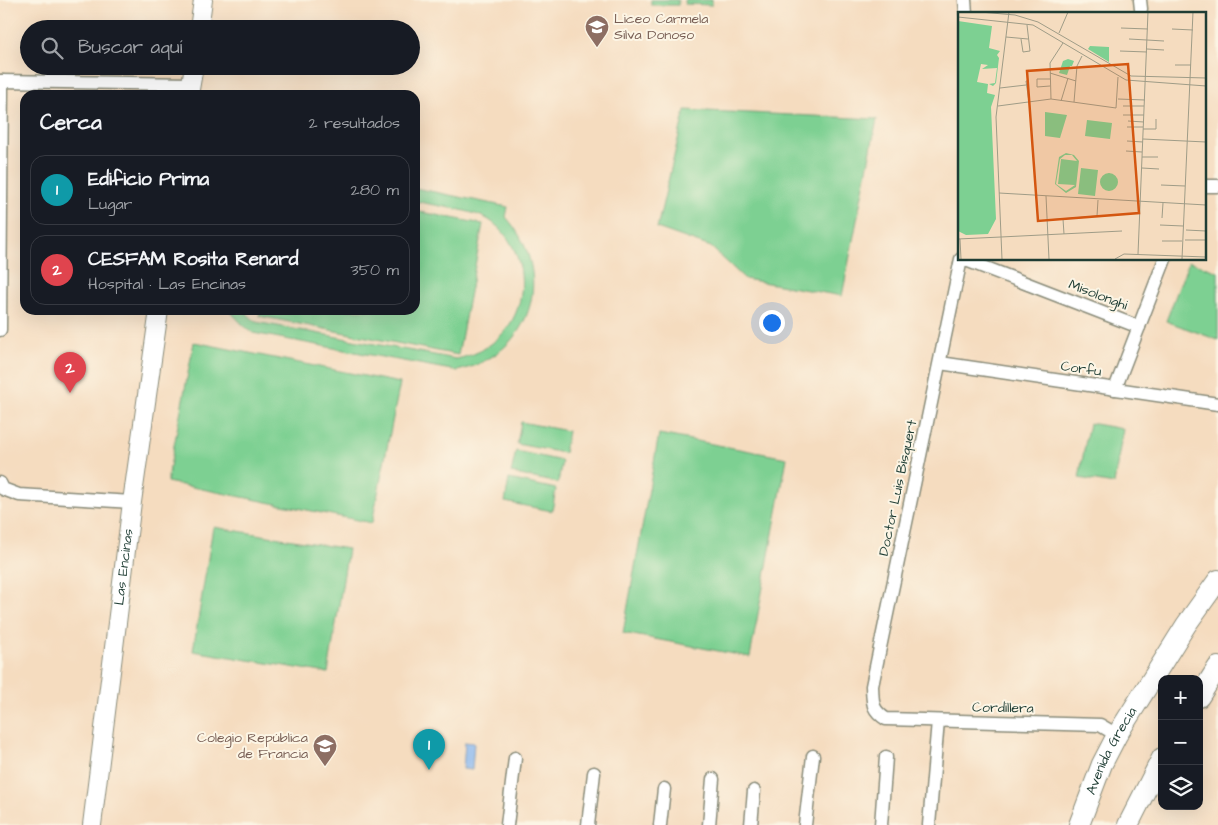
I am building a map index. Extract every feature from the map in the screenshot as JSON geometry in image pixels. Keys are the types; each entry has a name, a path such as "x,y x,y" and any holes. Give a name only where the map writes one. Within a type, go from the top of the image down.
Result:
{"main road":[{"name":"Avenida Grecia","path":"1079,825 1102,764 1117,736 1186,625 1218,580"},
{"path":"1203,691 1218,667"},
{"path":"1128,825 1158,765"}],"street":[{"path":"200,20 203,0"},
{"path":"0,330 1,81 190,89 192,75"},
{"name":"Doctor Luis Bisquert","path":"886,719 876,712 872,703 872,686 962,260"},
{"name":"Misolonghi","path":"965,260 1139,327"},
{"path":"1116,389 1165,260"},
{"name":"Las Encinas","path":"92,825 132,502 158,315"},
{"name":"Corfu","path":"940,363 1218,404"},
{"path":"2,486 18,495 132,502"},
{"name":"Cordillera","path":"886,719 938,722 1100,725 1117,736"},
{"path":"929,825 938,722"},
{"path":"805,825 813,756"},
{"path":"881,825 886,757"},
{"path":"507,825 515,758"},
{"path":"588,825 594,774"},
{"path":"709,825 713,779"},
{"path":"660,825 664,789"},
{"path":"751,825 754,791"}],"green space":[{"path":"651,0 678,0 678,5 651,5"},
{"path":"685,0 712,0 712,5 685,4"},
{"path":"685,110 877,119 842,296 745,279 711,247 657,228"},
{"path":"420,189 508,207 506,217 522,240 530,263 533,287 529,309 519,330 503,348 483,362 457,371 253,333 234,315 248,315 256,322 456,359 473,354 488,346 508,327 516,312 521,296 522,280 519,263 513,248 504,234 492,222 466,211 420,202"},
{"path":"420,212 483,224 458,355 259,316 420,315"},
{"path":"1189,261 1218,272 1218,340 1166,321"},
{"path":"194,342 400,383 372,523 167,482"},
{"path":"521,422 568,431 564,453 517,444"},
{"path":"1089,423 1123,429 1114,484 1079,478"},
{"path":"659,434 787,458 750,657 623,633"},
{"path":"516,451 562,461 558,483 511,473"},
{"path":"509,479 556,489 552,511 505,502"},
{"path":"213,527 348,549 328,673 193,651"}],"water":[{"path":"465,742 474,743 472,770 463,769"}],"place":[{"name":"Liceo Carmela Silva Donoso","path":"597,48"},
{"name":"CESFAM Rosita Renard","path":"70,393"},
{"name":"Colegio República de Francia","path":"325,767"},
{"name":"Edificio Prima","path":"429,770"}]}
